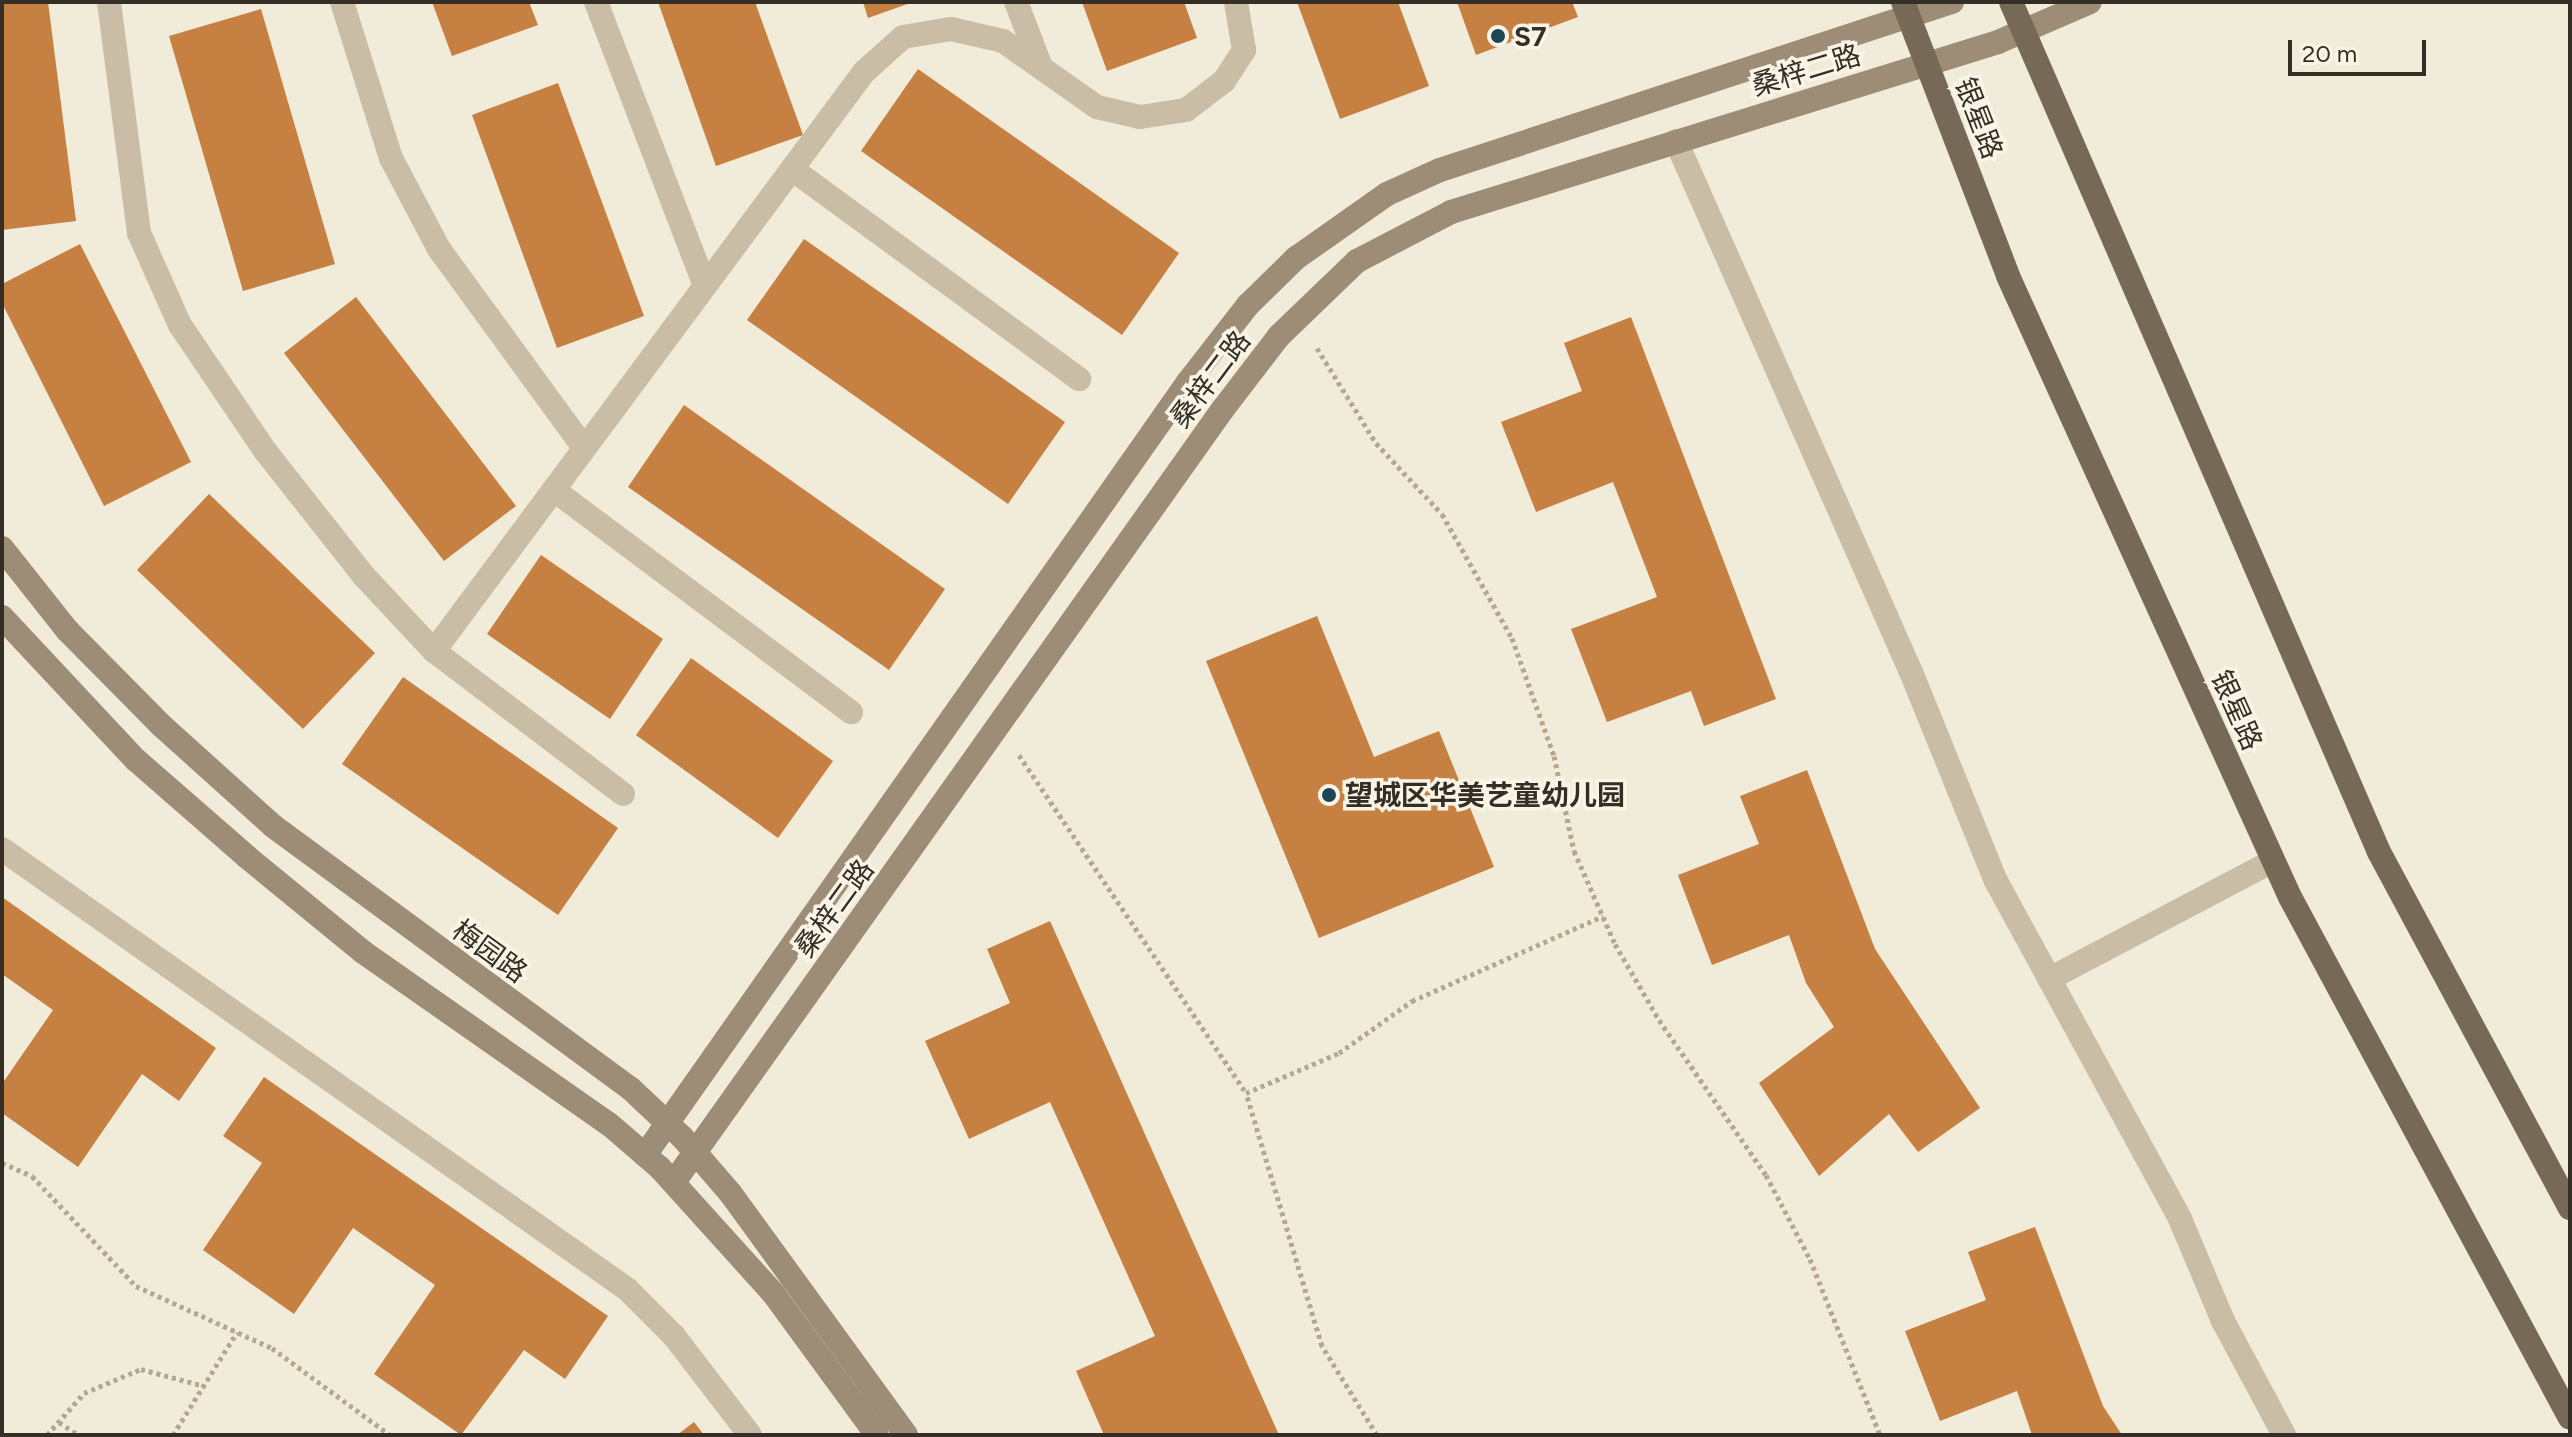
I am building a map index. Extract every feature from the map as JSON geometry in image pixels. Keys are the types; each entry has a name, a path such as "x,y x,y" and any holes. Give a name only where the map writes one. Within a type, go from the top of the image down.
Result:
{"main road":[{"path":"2011,2 2379,852 2570,1208"},
{"name":"银星路","path":"1906,10 2008,276 2273,861 2570,1418"}],"street":[{"path":"109,2 139,233 180,325 266,452 364,576 434,651 623,794"},
{"path":"342,2 391,158 439,249 584,448"},
{"path":"596,2 705,286"},
{"path":"1016,2 1041,67"},
{"path":"434,651 864,72 903,37 951,29 1003,41 1097,107 1140,117 1186,110 1224,81 1244,50 1236,2"},
{"name":"桑梓二路","path":"645,1155 1188,382 1248,305 1296,258 1387,194 1440,170 1906,10 1952,2"},
{"name":"桑梓二路","path":"674,1182 1001,726 1223,409 1298,317 1357,261 1404,232 1451,212 1927,65 2023,31 2090,2"},
{"path":"1676,141 1911,672 1996,881 2180,1219 2223,1321 2284,1435"},
{"path":"792,169 1079,379"},
{"path":"554,490 851,712"},
{"name":"梅园路","path":"2,548 67,630 162,726 273,826 631,1089 667,1123 696,1153 906,1435"},
{"path":"2,617 136,760 247,857 363,952 609,1124 674,1182 773,1293 877,1435"},
{"path":"2,849 627,1289 674,1336 750,1435"},
{"path":"2049,979 2273,861"}],"path":[{"path":"1298,317 1376,443 1442,514 1512,638 1554,756 1574,851 1603,916 1659,1020 1766,1175 1810,1259 1880,1435"},
{"path":"1001,726 1246,1093 1322,1346 1377,1435"},
{"path":"1246,1093 1339,1053 1412,1001 1603,916"},
{"path":"2,1163 32,1176 136,1286 272,1348 390,1435"},
{"path":"173,1435 237,1332"},
{"path":"47,1435 84,1393 141,1369 204,1386"},
{"path":"59,1422 78,1435"}],"building":[{"path":"2,2 48,2 76,221 2,230"},
{"path":"432,2 529,2 538,25 452,56"},
{"path":"658,2 755,2 803,135 716,166"},
{"path":"863,2 913,2 868,18"},
{"path":"1082,2 1184,2 1197,38 1107,71"},
{"path":"1297,2 1398,2 1429,86 1340,119"},
{"name":"S7","path":"1457,2 1572,2 1578,17 1476,55"},
{"path":"261,9 335,264 243,291 169,36"},
{"path":"918,69 1179,253 1122,335 861,151"},
{"path":"558,83 644,316 557,348 472,115"},
{"path":"804,239 1065,422 1008,504 747,320"},
{"path":"80,244 191,462 104,506 2,303 2,284"},
{"path":"356,297 516,506 444,561 284,353"},
{"path":"1631,317 1776,699 1704,726 1691,691 1607,722 1571,629 1657,597 1613,482 1536,512 1501,422 1582,391 1564,343"},
{"path":"684,405 945,589 889,670 628,487"},
{"path":"209,494 375,653 303,729 137,570"},
{"path":"541,555 663,639 610,719 487,634"},
{"path":"1317,616 1374,757 1439,731 1494,867 1319,938 1206,661"},
{"path":"691,658 833,761 778,838 636,735"},
{"path":"403,677 618,828 558,915 342,764"},
{"path":"1807,770 1875,949 1980,1108 1918,1152 1889,1114 1819,1176 1759,1083 1834,1027 1806,983 1789,935 1712,965 1678,875 1759,844 1740,796"},
{"path":"2,897 216,1048 179,1101 142,1074 78,1167 2,1113 2,1084 53,1010 2,974"},
{"path":"1050,921 1279,1435 1104,1435 1076,1371 1155,1336 1050,1102 969,1139 925,1041 1010,1003 987,949"},
{"path":"264,1077 608,1316 565,1379 524,1350 461,1435 374,1374 435,1285 353,1228 294,1314 203,1250 262,1163 223,1136"},
{"path":"2035,1227 2103,1406 2122,1435 2032,1435 2017,1391 1940,1421 1905,1331 1986,1300 1968,1252"},
{"path":"694,1422 704,1435 677,1435"}],"place":[{"name":"S7","path":"1498,36"},
{"name":"望城区华美艺童幼儿园","path":"1329,795"}]}
